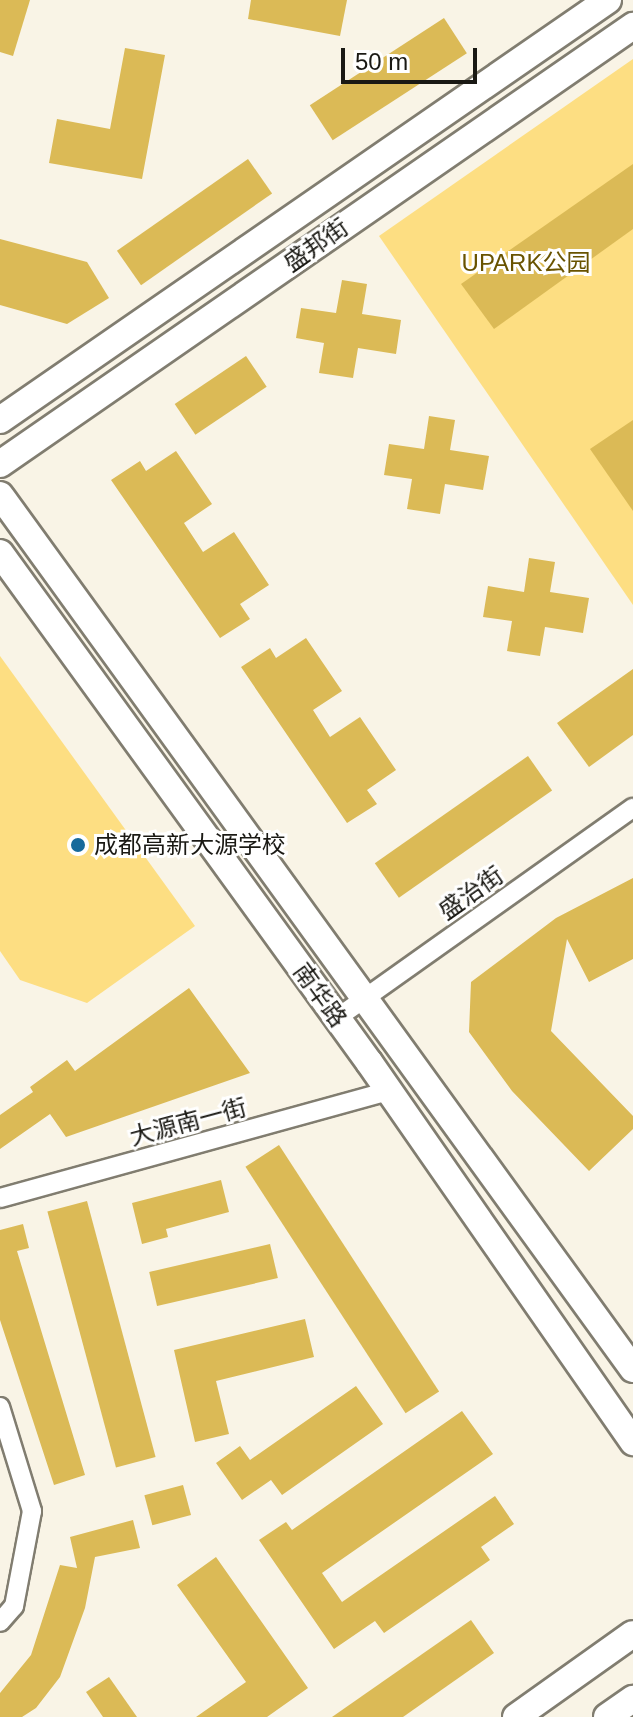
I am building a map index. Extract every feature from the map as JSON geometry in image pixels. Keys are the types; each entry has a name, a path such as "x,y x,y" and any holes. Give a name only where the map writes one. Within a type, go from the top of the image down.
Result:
{"main road":[{"name":"盛邦街","path":"0,420 608,0"},
{"name":"盛邦街","path":"0,464 633,26"},
{"name":"南华路","path":"0,495 362,1000 633,1369"},
{"name":"南华路","path":"0,553 389,1091 633,1442"},
{"path":"516,1717 633,1634"},
{"path":"607,1717 633,1699"}],"street":[{"name":"盛治街","path":"337,1018 633,808"},
{"name":"大源南一街","path":"0,1198 389,1091"},
{"path":"0,1407 32,1511 14,1606 0,1622"}],"green space":[{"name":"UPARK公园","path":"633,59 633,605 379,236"},
{"path":"0,656 195,926 87,1003 20,980 0,951"}],"building":[{"path":"0,0 30,0 13,56 0,52"},
{"path":"251,0 347,0 340,36 248,19"},
{"path":"444,18 467,53 333,140 310,105"},
{"path":"125,48 165,55 142,179 49,163 57,119 110,129"},
{"path":"248,159 272,193 141,285 117,251"},
{"path":"633,164 633,229 494,329 461,284"},
{"path":"0,239 87,262 109,298 67,324 0,305"},
{"path":"342,280 367,284 362,314 401,320 396,354 358,348 353,378 319,373 324,343 296,338 301,308 336,313"},
{"path":"246,356 267,387 195,435 175,404"},
{"path":"429,416 455,420 450,450 489,456 483,490 445,484 440,514 407,509 412,479 384,475 389,444 424,449"},
{"path":"633,420 633,511 590,449"},
{"path":"176,451 212,504 184,523 203,552 234,532 269,585 240,604 250,619 220,638 111,480 140,461 146,471"},
{"path":"529,558 555,562 550,592 589,598 583,633 545,627 540,656 507,651 512,621 483,617 488,586 524,592"},
{"path":"306,638 342,691 313,710 330,737 360,717 396,770 367,790 377,804 347,823 241,667 270,648 276,658"},
{"path":"633,669 633,735 589,767 557,723"},
{"path":"528,756 552,790 399,898 375,863"},
{"path":"633,878 633,959 589,982 567,939 551,1031 633,1116 633,1129 589,1171 512,1091 469,1032 471,982 556,918"},
{"path":"189,988 250,1073 66,1137 50,1114 0,1149 0,1115 33,1092 30,1087 67,1060 75,1071"},
{"path":"279,1145 439,1392 406,1413 245,1167"},
{"path":"221,1180 229,1212 166,1229 168,1237 142,1244 132,1203"},
{"path":"87,1201 156,1457 116,1468 47,1212"},
{"path":"23,1224 29,1248 17,1251 85,1475 54,1485 0,1320 0,1230"},
{"path":"270,1244 278,1278 157,1306 149,1272"},
{"path":"305,1319 314,1357 216,1381 229,1434 195,1442 174,1350"},
{"path":"356,1386 383,1424 282,1495 271,1480 242,1500 216,1463 240,1446 250,1460"},
{"path":"462,1411 493,1454 322,1573 342,1602 495,1496 514,1524 481,1547 490,1560 384,1633 375,1621 334,1649 259,1540 286,1522 292,1530"},
{"path":"183,1485 191,1515 152,1525 144,1495"},
{"path":"133,1520 140,1548 95,1557 85,1608 60,1677 36,1708 22,1717 0,1717 0,1693 31,1655 60,1565 77,1568 70,1537"},
{"path":"216,1557 308,1688 267,1717 196,1717 246,1682 177,1585"},
{"path":"471,1620 494,1653 403,1717 332,1717"},
{"path":"109,1677 137,1717 103,1717 86,1692"}],"place":[{"name":"成都高新大源学校","path":"78,845"}]}
